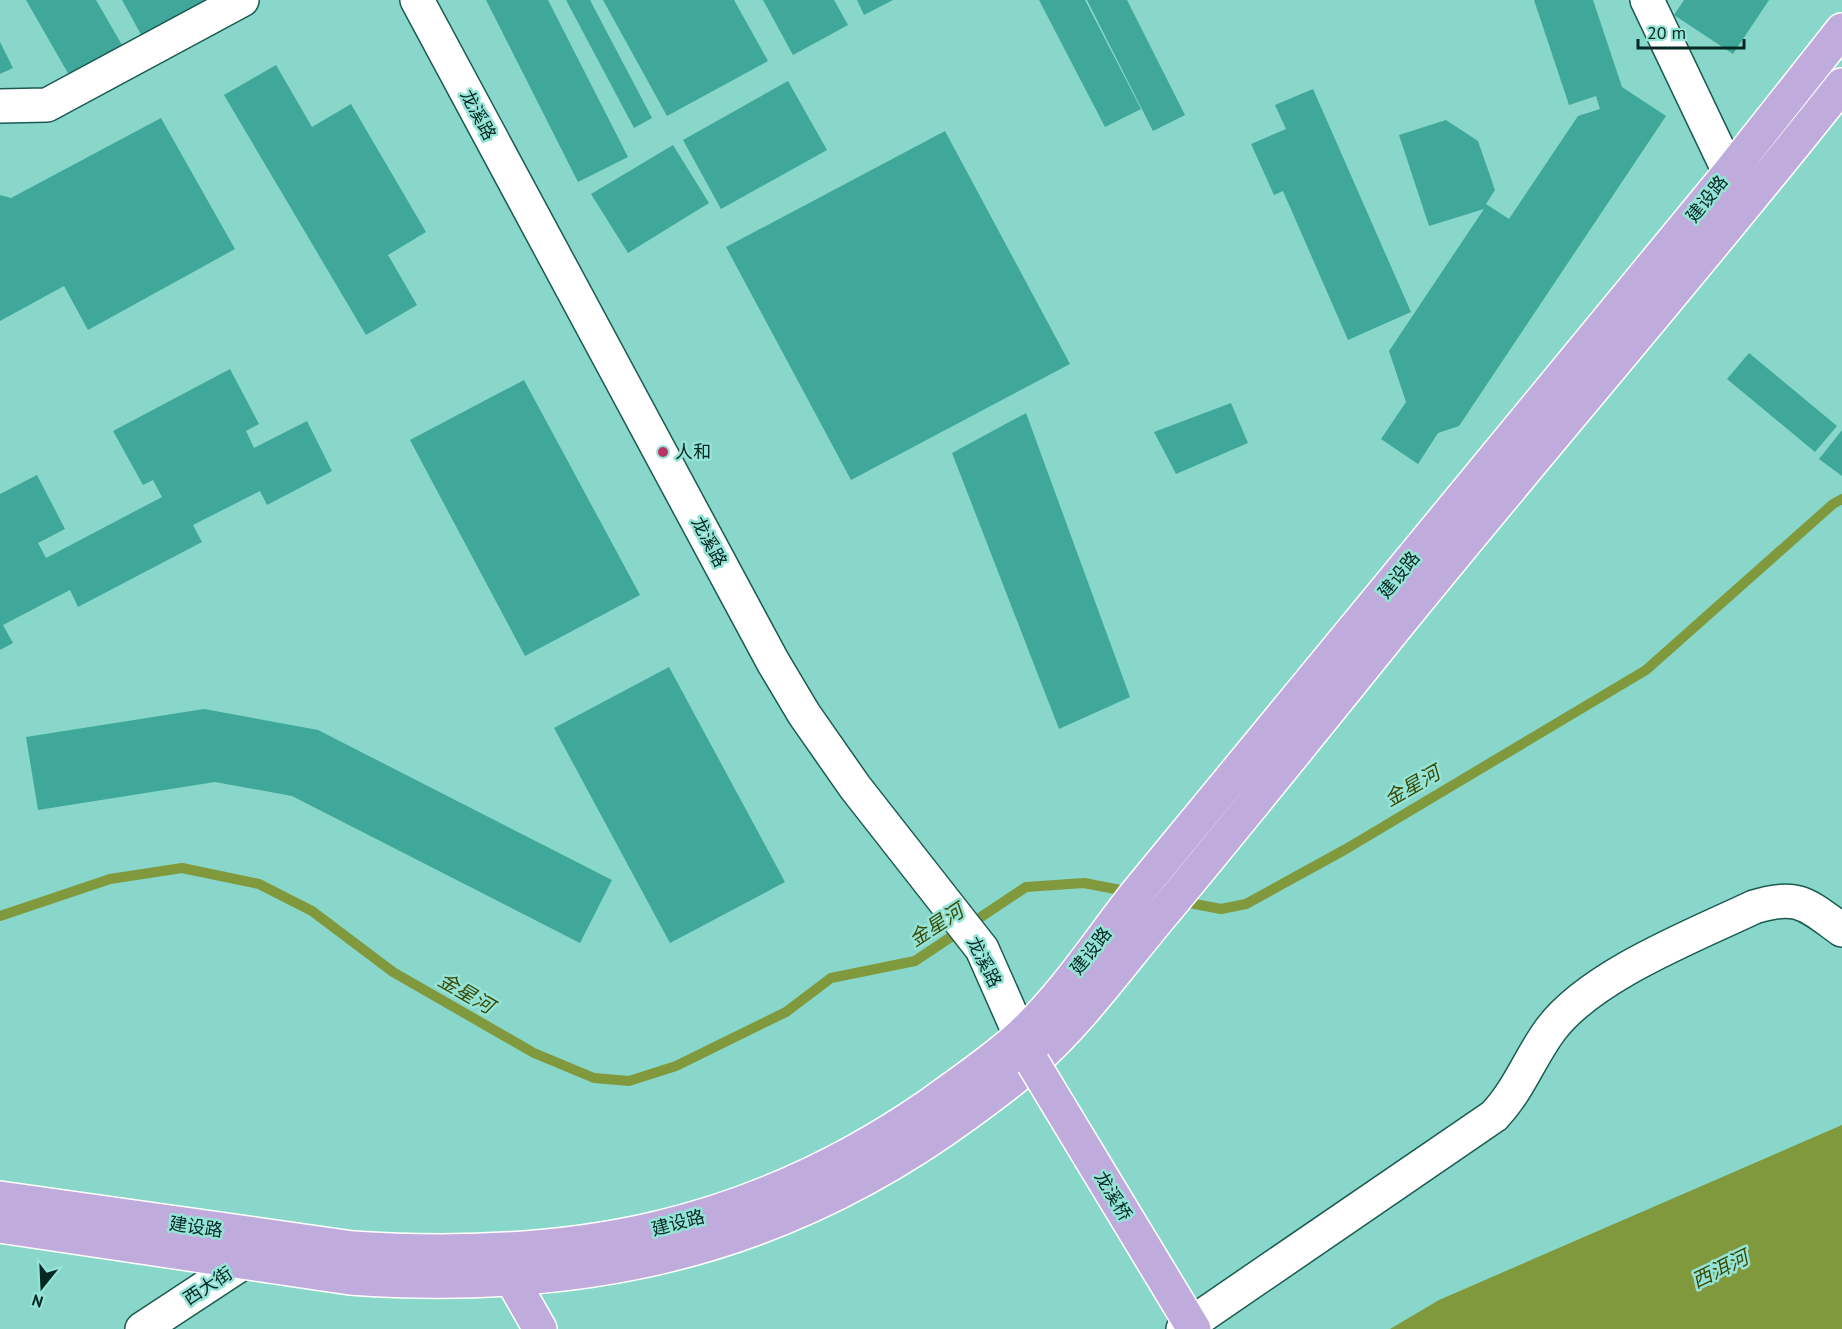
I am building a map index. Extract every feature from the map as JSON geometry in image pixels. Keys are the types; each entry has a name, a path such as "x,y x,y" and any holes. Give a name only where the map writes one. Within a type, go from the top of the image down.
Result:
{"main road":[{"name":"建设路","path":"0,1226 350,1278 397,1281 513,1280 568,1275 660,1258 742,1234 845,1190 902,1158 954,1123 1027,1049 1047,1008 1136,894 1729,173 1842,30"},
{"name":"建设路","path":"0,1198 353,1248 410,1252 497,1251 564,1246 653,1230 768,1194 832,1164 886,1133 950,1090 1065,1030 1212,855 1485,518 1746,206 1842,85"},
{"name":"龙溪桥","path":"1027,1049 1194,1329"},
{"path":"497,1251 540,1329"}],"street":[{"path":"0,106 47,105 242,0"},
{"name":"龙溪路","path":"417,0 773,662 804,714 855,787 982,949 1027,1049"},
{"path":"1647,0 1746,206"},
{"path":"1183,1329 1494,1116 1511,1098 1551,1028 1570,1008 1625,969 1743,912 1776,900 1801,902 1842,930"},
{"name":"西大街","path":"142,1329 244,1262"}],"water":[{"name":"西洱河","path":"1842,1125 1842,1329 1390,1329 1439,1300"}],"building":[{"path":"26,0 96,0 122,45 69,75"},
{"path":"122,0 220,0 144,40"},
{"path":"486,0 548,0 628,157 578,182"},
{"path":"566,0 590,0 652,118 634,128"},
{"path":"603,0 734,0 768,61 667,116"},
{"path":"763,0 834,0 848,25 793,55"},
{"path":"857,0 893,0 864,15"},
{"path":"1039,0 1085,0 1141,109 1105,127"},
{"path":"1087,0 1127,0 1185,115 1153,131"},
{"path":"1534,0 1593,0 1622,87 1666,116 1459,426 1438,433 1418,464 1381,439 1406,402 1389,351 1484,209 1429,226 1399,135 1446,120 1478,141 1495,190 1486,204 1509,219 1578,116 1600,109 1596,96 1569,105"},
{"path":"1684,0 1769,0 1733,54 1674,15"},
{"path":"0,42 13,68 0,74"},
{"path":"276,65 312,127 351,104 426,232 388,255 417,305 366,335 224,95"},
{"path":"788,81 827,150 721,209 683,140"},
{"path":"1313,89 1411,312 1348,340 1283,191 1274,195 1251,144 1286,129 1275,105"},
{"path":"161,118 235,249 88,330 64,286 0,321 0,195 11,198"},
{"path":"945,131 1070,364 851,480 726,247"},
{"path":"673,145 709,203 628,253 591,194"},
{"path":"1749,353 1837,426 1815,452 1727,379"},
{"path":"230,369 259,424 246,431 254,448 307,421 332,471 267,505 260,491 193,525 202,542 78,607 70,590 3,625 13,643 0,650 0,494 37,475 65,529 38,543 46,558 162,497 153,480 143,485 113,431"},
{"path":"524,380 640,595 525,656 410,440"},
{"path":"1231,403 1248,443 1176,474 1154,432"},
{"path":"1026,413 1130,697 1059,729 952,453"},
{"path":"1842,430 1842,476 1819,459"},
{"path":"669,667 785,882 670,943 554,728"},
{"path":"204,709 318,730 612,880 580,943 292,796 215,782 38,810 26,737"}],"waterway":[{"name":"金星河","path":"1179,901 1221,909 1246,904 1346,849 1646,670 1833,504 1842,499"},
{"name":"金星河","path":"0,916 110,879 182,868 259,884 312,911 393,972 534,1053 594,1078 629,1081 676,1066 786,1012 831,978 915,961 1026,887 1084,883 1131,892"}],"place":[{"name":"人和","path":"663,452"}]}
